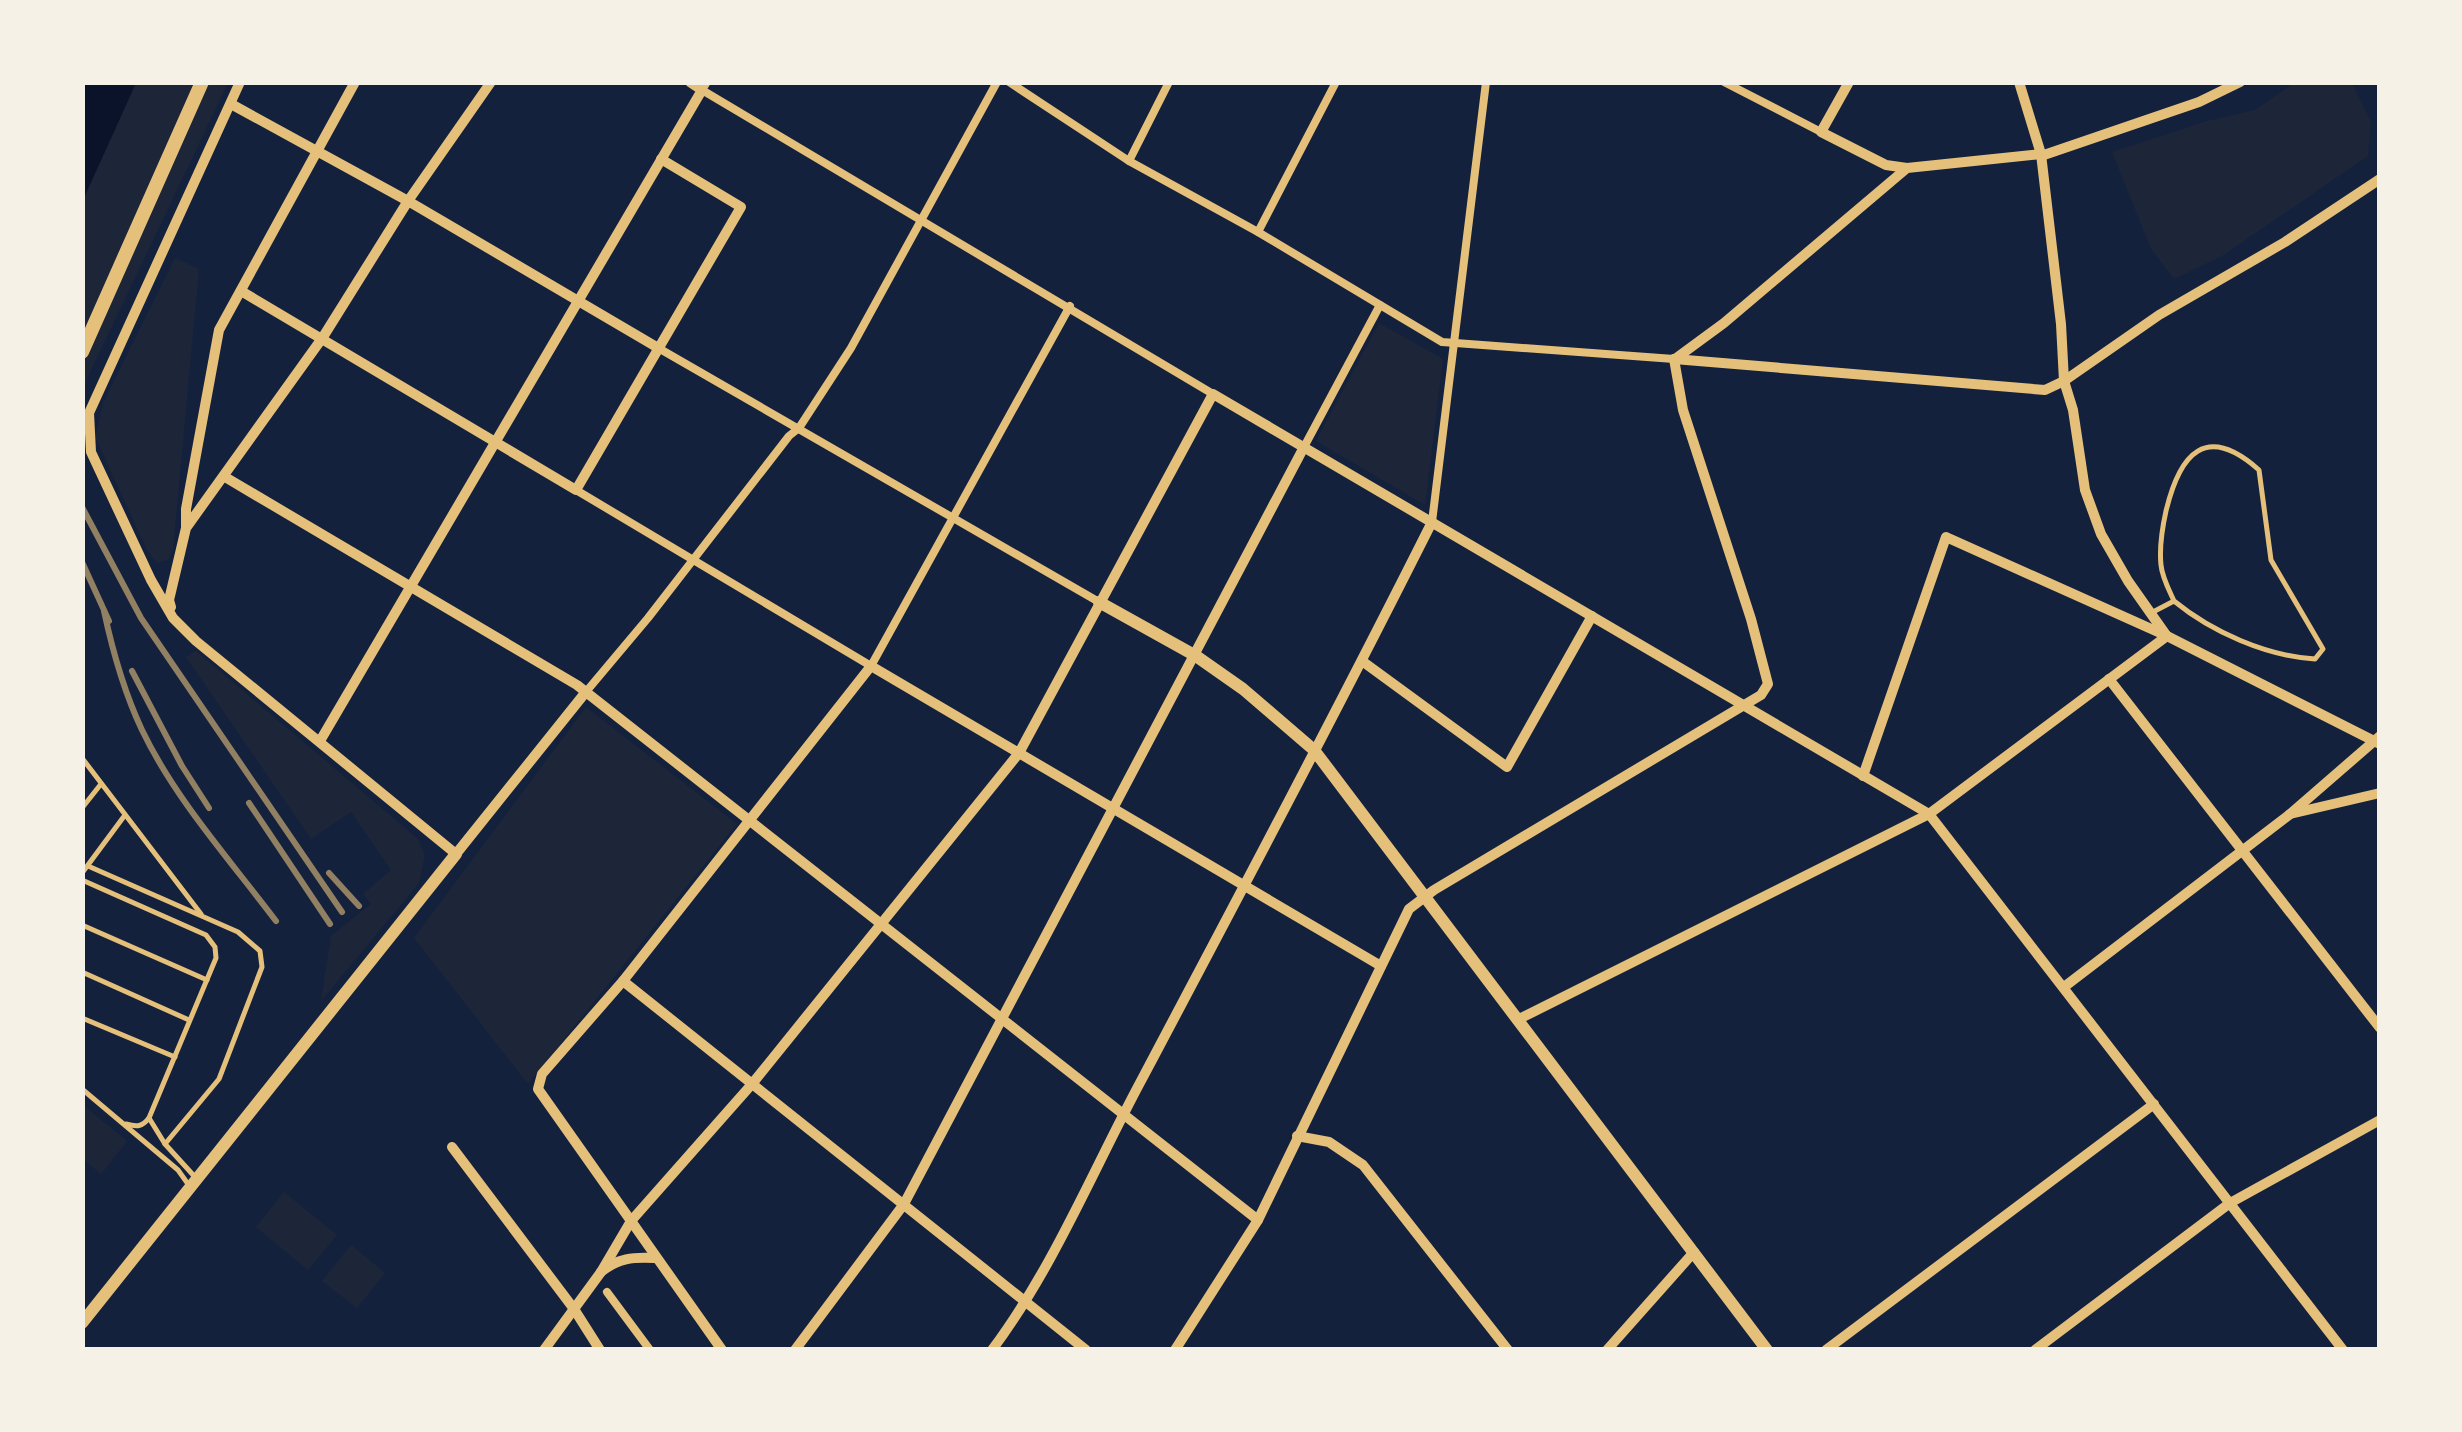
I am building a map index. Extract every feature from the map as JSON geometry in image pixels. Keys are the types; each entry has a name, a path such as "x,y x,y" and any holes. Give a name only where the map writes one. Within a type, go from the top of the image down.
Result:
{"main road":[{"path":"82,352 202,82"}],"street":[{"path":"240,82 89,413 90,452 153,585 173,618 456,854"},
{"path":"173,618 169,600 186,528 186,509 219,330 355,82"},
{"path":"186,528 323,338 408,201 491,82"},
{"path":"690,82 704,86 921,220 1929,814 2343,1350"},
{"path":"82,1323 788,436 799,428 851,348 997,82"},
{"path":"1009,82 1128,161 1258,232 1442,342 2045,390 2380,179"},
{"path":"1128,161 1169,82"},
{"path":"1258,232 1336,82"},
{"path":"992,1350 1027,1303 1316,753 1432,522 1486,82"},
{"path":"1724,82 1886,165 1908,168 2041,155 2199,102 2240,82"},
{"path":"1821,132 1848,82"},
{"path":"2019,82 2041,155 2064,381 2073,410 2085,490 2101,534 2128,582 2167,636"},
{"path":"320,741 704,86"},
{"path":"2195,89 2199,102"},
{"path":"231,104 408,201 954,516 1196,656 1243,689 1316,753 1767,1350"},
{"path":"576,490 741,207 661,159"},
{"path":"1674,360 1908,168"},
{"path":"241,291 1381,966"},
{"path":"795,1350 904,1204 1380,305"},
{"path":"722,1350 538,1090 542,1074 623,980 871,666 1070,306"},
{"path":"1176,1350 1258,1220 1408,909 1761,695 1768,684 1751,619 1683,410 1674,360"},
{"path":"544,1350 601,1272 631,1221 752,1084 1019,753 1214,394"},
{"path":"225,476 578,684 1258,1220"},
{"path":"1863,776 1946,537 2167,636 2377,740 2289,815 2064,987"},
{"path":"1362,661 1507,766 1592,616"},
{"path":"1518,1020 1929,814 2167,636"},
{"path":"2109,679 2380,1028"},
{"path":"2289,815 2380,792"},
{"path":"623,980 1086,1350"},
{"path":"1826,1350 2154,1104"},
{"path":"2035,1350 2230,1203 2380,1120"},
{"path":"1297,1136 1329,1142 1362,1165 1508,1350"},
{"path":"452,1146 574,1309 600,1350"},
{"path":"1607,1350 1694,1252"},
{"path":"601,1272 628,1258 654,1258"},
{"path":"607,1292 650,1350"}],"lane":[{"path":"2213,446 2242,456 2259,470 2271,560 2323,649 2315,658 2290,658 2196,618 2174,601 2161,568 2160,536 2174,479 2190,454 2213,446"},
{"path":"2150,613 2174,601"},
{"path":"82,758 202,916"},
{"path":"82,808 101,784"},
{"path":"123,1124 136,1126 149,1118 216,958 215,947 206,936 82,877 125,815"},
{"path":"88,866 238,932 260,951 262,967 219,1079 165,1144"},
{"path":"82,925 206,980"},
{"path":"82,972 190,1020"},
{"path":"82,1018 175,1057"},
{"path":"82,1089 194,1183"},
{"path":"149,1118 194,1183"}],"shaded area":[{"path":"2295,82 2352,83 2371,122 2368,156 2222,256 2174,279 2151,249 2112,152 2255,110"},
{"path":"82,83 136,83 83,200"},
{"path":"136,83 228,83 83,387 83,200"},
{"path":"175,258 199,269 173,550 168,560 157,563 147,550 95,437 103,403"},
{"path":"1379,323 1443,359 1425,505 1316,441"},
{"path":"196,651 418,839 425,855 419,883 321,1001 331,936 371,904 363,894 391,870 351,812 311,839 186,657"},
{"path":"586,707 737,824 528,1084 414,938"},
{"path":"82,1104 127,1141 101,1174 83,1159"},
{"path":"284,1192 337,1235 308,1270 256,1227"},
{"path":"351,1245 385,1273 357,1308 322,1281"}],"railway":[{"path":"82,507 141,618 342,912"},
{"path":"82,562 109,621"},
{"path":"104,611 124,687 155,756 204,829 276,921"},
{"path":"132,671 209,808"},
{"path":"249,803 330,924"},
{"path":"329,873 359,906"}]}
